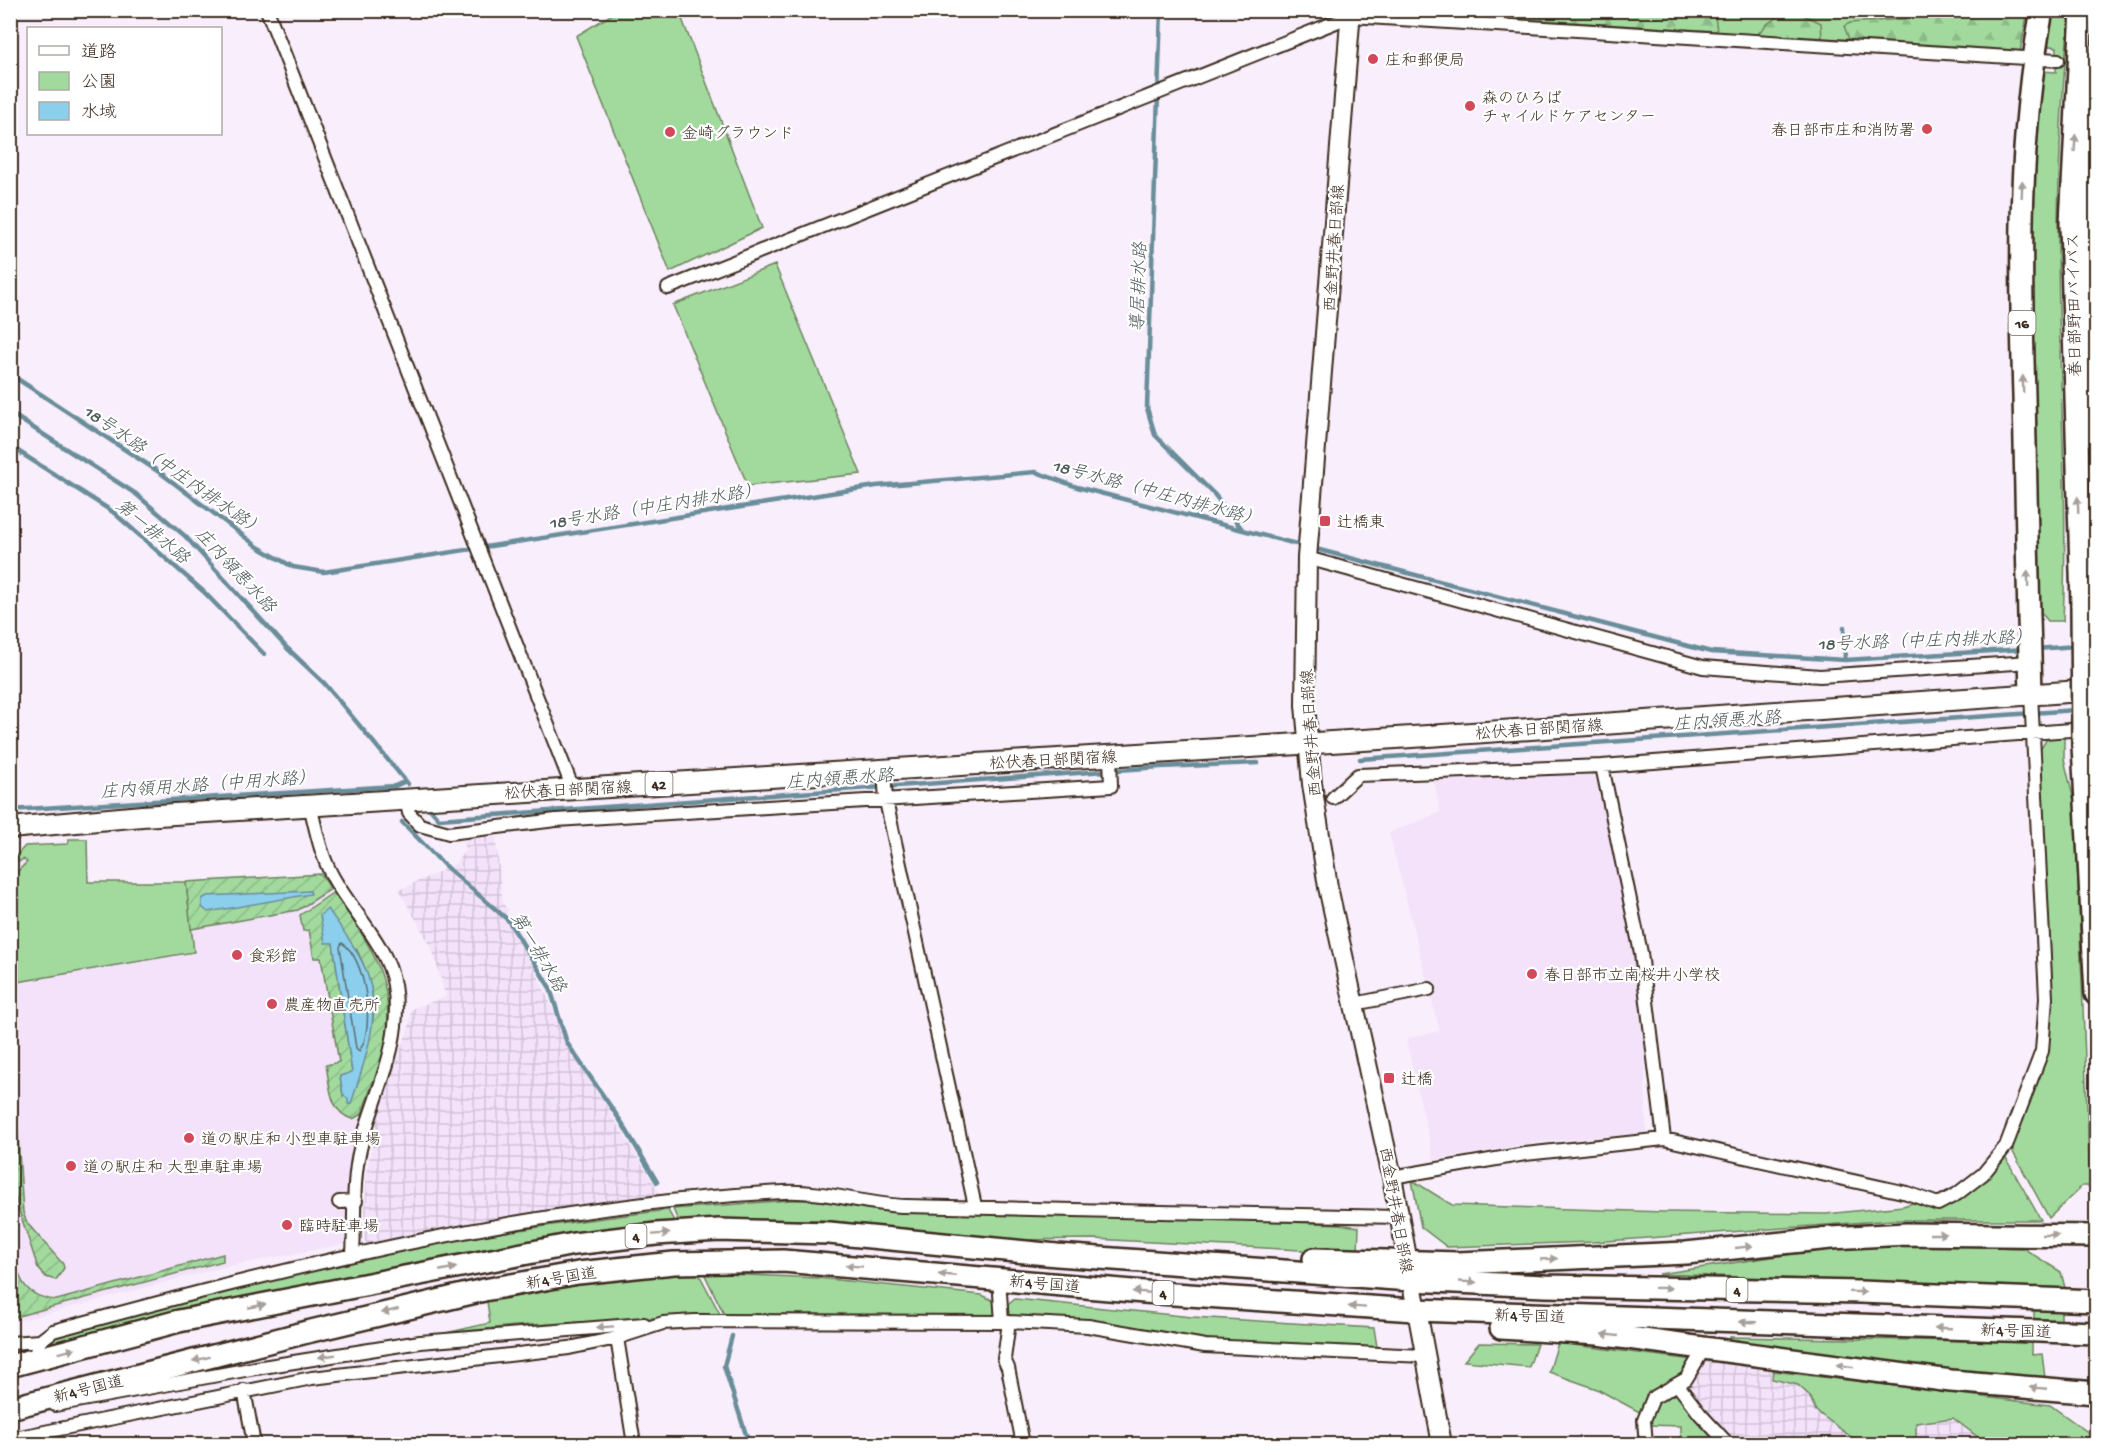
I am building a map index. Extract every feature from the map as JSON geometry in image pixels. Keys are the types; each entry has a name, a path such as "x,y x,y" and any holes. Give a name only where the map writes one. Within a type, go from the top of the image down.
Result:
{"highway":[{"name":"16","path":"2032,698 2020,247 2024,143 2033,59 2042,10"},
{"name":"春日部野田バイパス","path":"2082,10 2071,223 2082,606 2083,746 2097,994"},
{"name":"春日部野田バイパス","path":"2097,71 2092,133 2089,273 2097,438"},
{"name":"新4号国道","path":"10,1366 37,1350 179,1321 617,1238 719,1230 829,1233 1014,1252 1086,1247 1408,1271 1545,1286 2097,1301"},
{"path":"1408,1271 1458,1263 1686,1253 1883,1234 2097,1236"},
{"name":"新4号国道","path":"13,1407 397,1309 578,1273 674,1263 783,1261 1415,1310 2097,1333"},
{"name":"4","path":"1415,1310 1471,1326 1598,1334 1951,1382 2097,1393"}],"main road":[{"name":"西金野井春日部線","path":"1351,13 1307,558 1304,627 1308,743 1328,888 1392,1178 1442,1444"},
{"name":"松伏春日部関宿線","path":"10,828 406,799 1110,760 1308,743 2032,698 2097,690"}],"street":[{"path":"267,10 573,789"},
{"path":"668,288 1351,13 2058,60"},
{"path":"1307,558 1703,667 1820,676 2030,660"},
{"path":"1392,1178 1524,1154 1664,1139 1907,1193 1938,1204 1957,1194 1983,1174 2006,1146 2032,1084 2042,1051 2046,1018 2032,698"},
{"path":"1333,798 1358,775 1602,766 2034,727 2097,728"},
{"path":"406,799 409,813 420,825 448,832 556,820 886,798 1112,786 1110,760"},
{"path":"1602,766 1641,952 1664,1139"},
{"path":"884,774 886,798 975,1206"},
{"path":"310,805 324,860 333,878 387,960 394,984 398,1022 394,1046 359,1152 353,1254"},
{"path":"1354,1004 1429,989"},
{"path":"10,1343 37,1350 53,1331 235,1282 353,1254 537,1218 630,1205 789,1192 902,1206 1399,1218"},
{"path":"339,1202 356,1201"},
{"path":"999,1279 1006,1322 1004,1359 1008,1368 1023,1444"},
{"path":"13,1407 96,1400 256,1368 420,1342 536,1331 663,1323 1006,1322 1088,1326 1205,1347 1424,1356"},
{"path":"10,1439 244,1390 335,1375 569,1348 617,1338 663,1323"},
{"path":"617,1338 634,1444"},
{"path":"1646,1444 1644,1420 1647,1408 1660,1392 1686,1379 1704,1347"},
{"path":"1677,1384 1700,1414 1728,1444"},
{"path":"244,1390 254,1444"}],"shaded area":[{"name":"春日部市立南桜井小学校","path":"1595,772 1637,960 1644,1020 1646,1133 1539,1142 1434,1160 1406,1039 1440,1031 1389,833 1441,812 1434,781"},
{"path":"465,832 495,832 503,904 509,910 505,916 534,967 567,1042 662,1197 504,1218 367,1243 364,1241 367,1168 382,1100 409,1027 411,1009 446,997 432,948 399,890 454,865 465,851"},
{"path":"69,839 87,839 88,882 186,882 321,874 368,943 381,969 388,996 387,1028 350,1164 344,1244 223,1267 11,1323 11,861 25,846 68,844"},
{"path":"1705,1361 1773,1371 1772,1379 1798,1385 1809,1395 1816,1411 1861,1444 1733,1444 1684,1388"},
{"path":"1953,1418 1987,1444 1916,1444 1916,1423"}],"green space":[{"name":"金崎グラウンド","path":"619,10 679,11 762,228 670,272 576,36"},
{"path":"1529,10 1709,11 1715,17 1717,31 1521,19"},
{"path":"1401,11 2028,11 1870,43"},
{"path":"1795,11 1821,23 1822,40 1758,34 1774,19"},
{"path":"1923,11 2028,11 2020,52 1850,42 1844,26 1850,23 1903,19"},
{"path":"2049,11 2070,11 2061,117 2058,224 2065,522 2063,621 2048,621 2037,608 2028,200 2041,71 2056,72 2057,47 2043,45"},
{"path":"775,265 861,474 748,486 673,305"},
{"path":"2050,734 2064,734 2064,759 2075,805 2090,1186 2082,1186 2049,1218 2013,1152 2013,1143 2041,1070 2050,1024 2039,771 2040,750"},
{"path":"69,839 87,839 88,882 186,882 194,952 11,983 11,878 27,862 23,859 19,862 15,857 25,846 68,844"},
{"path":"321,874 331,889 298,910 191,929 186,882"},
{"path":"334,892 369,947 384,983 388,1024 384,1048 362,1114 353,1119 339,1111 332,1097 326,1065 339,1062 321,958 314,958 309,930 303,931 300,915","holes":["333,943 357,950 372,991 372,1024 362,1057 343,1095 340,1076 352,1073"]},
{"path":"10,1016 23,1212 27,1223 63,1264 64,1268 56,1280 46,1277 38,1268 11,1186"},
{"path":"2004,1155 2041,1220 1893,1220 1593,1242 1447,1247 1421,1227 1412,1180 1452,1205 1664,1212 1826,1214 1903,1206 1919,1201 1938,1208 1984,1180"},
{"path":"815,1200 898,1212 1057,1213 1339,1224 1359,1227 1358,1253 1094,1239 1004,1240 823,1220 721,1220 679,1223 673,1209"},
{"path":"668,1210 675,1223 577,1233 212,1305 47,1345 53,1337 143,1311 341,1262 504,1232"},
{"path":"11,1240 18,1272 27,1288 44,1298 57,1300 223,1254 223,1261 11,1318"},
{"path":"1886,1243 2023,1248 2061,1272 2065,1288 1659,1274 1811,1251"},
{"path":"704,1273 818,1278 982,1295 994,1301 996,1315 724,1314"},
{"path":"670,1274 699,1274 720,1314 515,1326 446,1333 490,1323 487,1301 576,1285"},
{"path":"1015,1299 1192,1317 1374,1328 1377,1347 1215,1340 1086,1320 1007,1317 1004,1308"},
{"path":"2034,1309 2061,1311 2061,1320 2034,1319"},
{"path":"1730,1337 2032,1342 2032,1355 2042,1354 2045,1378 1887,1363 1769,1346 1730,1339"},
{"path":"1479,1343 1537,1344 1529,1367 1464,1361"},
{"path":"1558,1343 1693,1360 1684,1374 1654,1391 1643,1414 1597,1389 1549,1372"},
{"path":"1773,1371 2050,1405 2093,1436 2092,1439 2096,1439 2096,1444 1987,1444 1953,1418 1916,1423 1916,1444 1861,1444 1816,1411 1809,1395 1798,1385 1772,1379"},
{"path":"1674,1391 1718,1444 1684,1444 1681,1442 1681,1426 1649,1425 1653,1405"}],"water":[{"path":"310,891 311,894 208,912 202,907 202,899 207,896"},
{"path":"328,909 365,968 373,1002 373,1019 367,1053 351,1104 348,1104 348,1099 343,1095 340,1076 352,1072 333,943 325,943 320,915"}],"waterway":[{"name":"導居排水路","path":"1161,10 1147,408 1155,435 1214,494 1242,529"},
{"name":"18号水路（中庄内排水路）","path":"10,374 162,474 258,547 293,567 324,572 876,486 1036,472 1077,487 1304,546"},
{"name":"庄内領悪水路","path":"10,413 136,494 185,536 287,648 325,684 408,784"},
{"name":"第一排水路","path":"10,446 113,512 204,592 264,654"},
{"name":"18号水路（中庄内排水路）","path":"1312,548 1711,652 1845,660 2025,649"},
{"path":"1844,627 1845,660"},
{"name":"18号水路（中庄内排水路）","path":"2036,649 2076,646"},
{"name":"庄内領悪水路","path":"1360,759 2076,710"},
{"name":"庄内領悪水路","path":"430,809 439,819 1160,767 1258,763"},
{"name":"庄内領用水路（中用水路）","path":"10,810 395,786 406,781"},
{"name":"第一排水路","path":"402,822 444,865 508,920 550,988 567,1043 622,1123 657,1182"},
{"name":"第一排水路","path":"732,1336 724,1366 749,1444"}],"place":[{"name":"庄和郵便局","path":"1373,59"},
{"name":"森のひろば チャイルドケアセンター","path":"1470,106"},
{"name":"春日部市庄和消防署","path":"1927,129"},
{"name":"金崎グラウンド","path":"670,132"},
{"name":"辻橋東","path":"1325,521"},
{"name":"食彩館","path":"237,955"},
{"name":"春日部市立南桜井小学校","path":"1532,974"},
{"name":"農産物直売所","path":"272,1004"},
{"name":"辻橋","path":"1389,1078"},
{"name":"道の駅庄和 小型車駐車場","path":"189,1138"},
{"name":"道の駅庄和 大型車駐車場","path":"71,1166"},
{"name":"臨時駐車場","path":"287,1225"}]}
